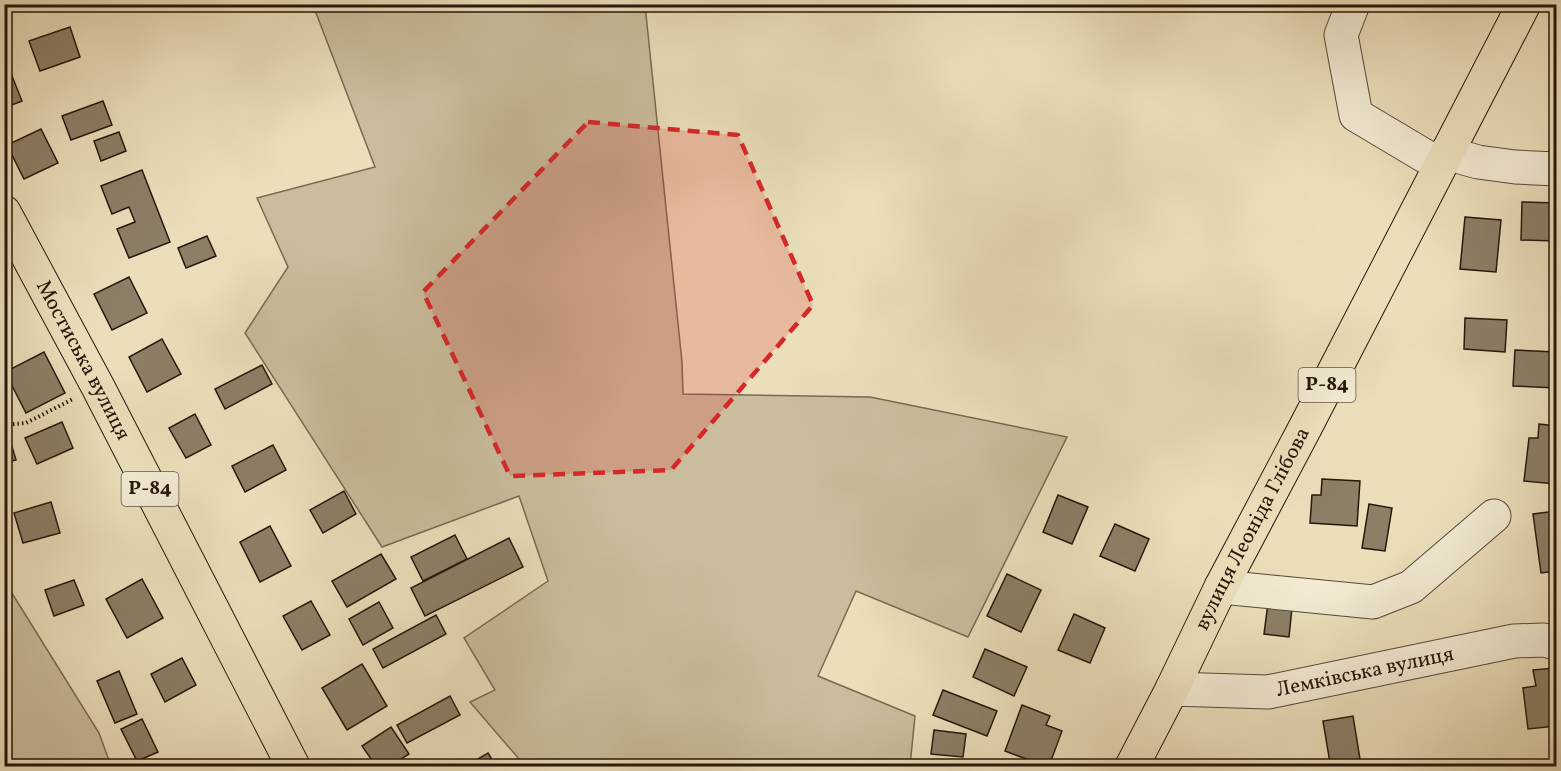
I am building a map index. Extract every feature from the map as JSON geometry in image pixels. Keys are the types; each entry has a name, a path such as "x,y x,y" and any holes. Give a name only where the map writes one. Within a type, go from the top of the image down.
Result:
{"main road":[{"name":"вулиця Леоніда Глібова","path":"1132,766 1221,587 1524,4"},
{"name":"Мостиська вулиця","path":"4,212 98,387 293,766"}],"street":[{"path":"1353,4 1341,35 1356,115 1443,159 1557,169"},
{"path":"1221,587 1373,602 1411,587 1494,516"},
{"name":"Лемківська вулиця","path":"1172,689 1268,692 1514,641 1544,640 1557,643"}],"path":[{"path":"4,425 26,423 98,387"}],"highlighted area":[{"path":"588,122 738,135 813,305 671,470 510,476 423,292"}],"shaded area":[{"path":"313,5 645,5 682,362 683,394 870,397 1067,437 968,637 856,591 818,676 915,716 910,766 525,766 470,702 495,690 464,638 548,581 519,496 382,547 245,333 288,267 257,198 375,167"},
{"path":"5,582 99,733 111,766 5,766"}],"building":[{"path":"70,27 80,57 40,71 29,41"},
{"path":"8,66 22,101 4,108 4,67"},
{"path":"103,101 112,125 71,140 62,116"},
{"path":"41,129 58,163 24,179 7,145"},
{"path":"119,132 126,151 101,161 94,141"},
{"path":"142,170 170,242 129,258 117,229 135,222 129,207 112,214 101,186"},
{"path":"1522,202 1556,203 1556,241 1521,240"},
{"path":"1465,217 1501,220 1496,272 1460,269"},
{"path":"207,236 216,256 186,268 178,248"},
{"path":"129,277 147,313 112,330 94,294"},
{"path":"1465,318 1507,320 1505,352 1464,349"},
{"path":"162,339 181,374 147,392 129,357"},
{"path":"1515,350 1556,352 1556,388 1513,386"},
{"path":"44,352 65,393 26,413 5,372"},
{"path":"262,365 272,384 225,409 215,389"},
{"path":"195,414 211,445 186,458 169,428"},
{"path":"62,422 73,448 37,464 25,438"},
{"path":"1539,424 1556,426 1556,484 1524,481 1529,438 1538,438"},
{"path":"4,430 7,430 16,460 4,463"},
{"path":"273,445 286,470 245,492 232,466"},
{"path":"1322,479 1360,481 1357,526 1310,523 1312,495 1321,495"},
{"path":"344,491 356,514 323,533 310,510"},
{"path":"1058,495 1088,507 1072,544 1043,532"},
{"path":"51,502 60,533 23,543 14,513"},
{"path":"1369,504 1392,508 1385,551 1362,548"},
{"path":"1556,511 1556,571 1541,573 1533,514"},
{"path":"1115,524 1149,539 1135,571 1100,556"},
{"path":"270,526 291,566 260,582 240,542"},
{"path":"455,535 467,559 423,581 411,557"},
{"path":"509,538 523,567 425,616 411,588"},
{"path":"381,554 396,579 347,607 332,581"},
{"path":"1007,574 1041,590 1021,632 987,616"},
{"path":"142,579 163,618 127,638 106,599"},
{"path":"74,580 84,605 54,616 45,590"},
{"path":"1269,595 1293,598 1289,637 1264,634"},
{"path":"311,601 330,635 302,650 283,616"},
{"path":"379,602 393,628 363,645 349,619"},
{"path":"1074,614 1105,628 1090,663 1058,650"},
{"path":"436,615 446,634 383,668 373,649"},
{"path":"985,649 1027,667 1014,696 973,677"},
{"path":"182,658 196,685 165,702 151,674"},
{"path":"362,664 387,706 347,730 322,688"},
{"path":"1556,668 1556,726 1528,729 1523,688 1536,686 1533,670"},
{"path":"119,671 137,714 115,723 97,681"},
{"path":"943,690 997,711 987,736 933,715"},
{"path":"450,696 460,715 407,743 397,725"},
{"path":"1022,705 1050,716 1046,725 1062,731 1049,766 1005,751"},
{"path":"1353,716 1360,759 1330,763 1323,721"},
{"path":"142,719 158,752 137,761 121,729"},
{"path":"391,727 409,754 390,766 376,766 362,746"},
{"path":"934,730 966,734 963,757 931,754"},
{"path":"488,753 496,766 466,766"}]}
